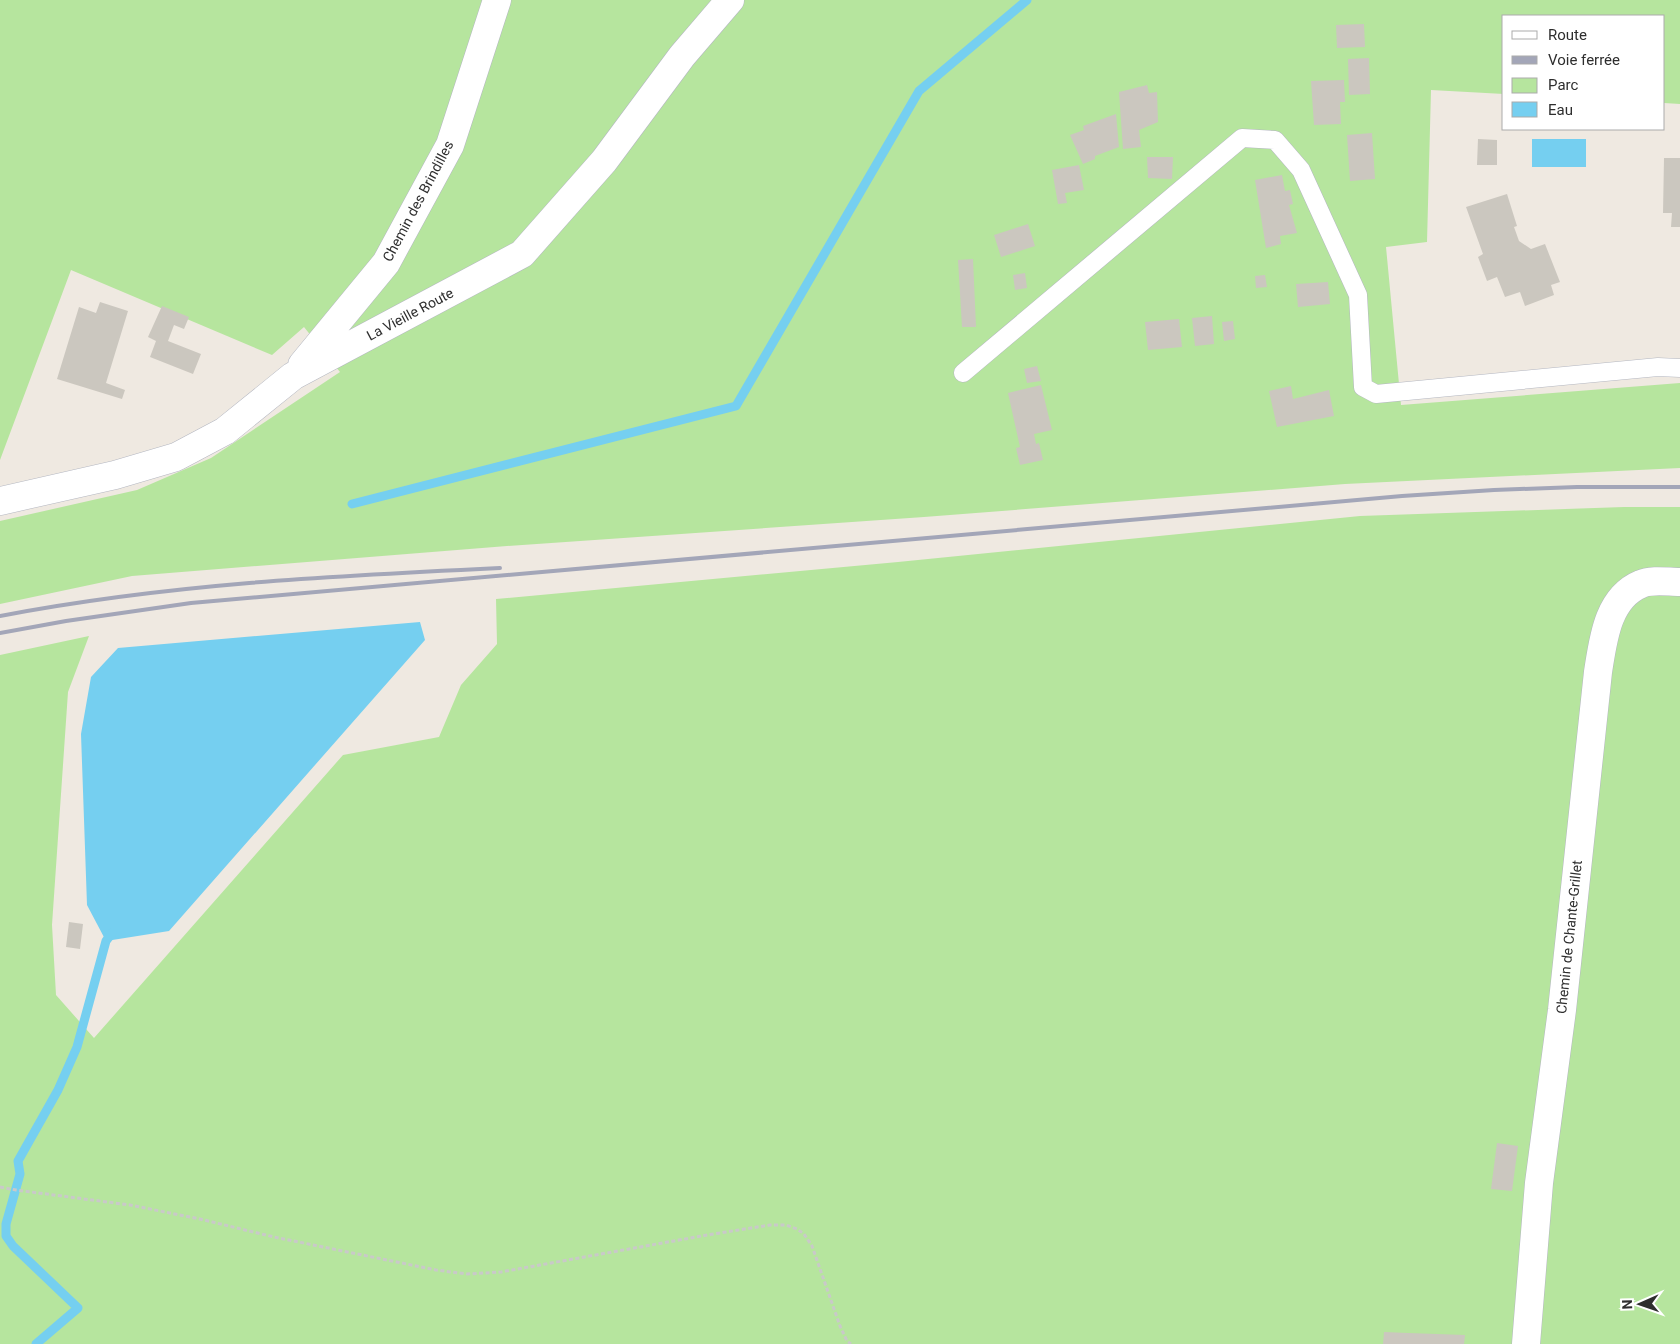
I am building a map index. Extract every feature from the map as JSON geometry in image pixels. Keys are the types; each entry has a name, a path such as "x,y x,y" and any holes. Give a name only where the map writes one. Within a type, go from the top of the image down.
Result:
{"street":[{"name":"Chemin des Brindilles","path":"293,376 386,263 437,170 450,145 497,0"},
{"name":"La Vieille Route","path":"0,501 115,475 176,458 225,431 293,376 522,254 604,161 682,56 730,0"},
{"name":"Chemin de Chante-Grillet","path":"1526,1344 1539,1183 1562,1010 1598,672 1604,636 1611,614 1630,591 1640,584 1651,582 1680,582"}],"lane":[{"path":"963,373 1242,138 1275,140 1301,170 1358,295 1364,387 1376,394 1658,367 1680,368"}],"path":[{"path":"0,1186 16,1190 130,1205 200,1219 274,1237 436,1270 467,1274 501,1272 707,1234 770,1225 786,1225 804,1234 812,1246 840,1326 851,1344"}],"green space":[{"path":"0,0 1680,0 1680,104 1665,103 1665,15 1502,15 1502,94 1431,90 1427,242 1386,247 1401,405 1680,383 1680,468 1345,484 924,517 507,546 132,576 0,604 0,521 137,490 211,458 340,372 304,327 272,355 71,270 0,460"},
{"path":"1624,507 1680,507 1680,1344 0,1344 0,655 89,636 68,692 52,925 56,995 94,1038 343,755 439,737 461,685 497,644 496,599 898,562 1360,516"}],"water":[{"path":"1532,139 1586,139 1586,167 1532,167"},
{"path":"420,622 425,640 169,931 106,941 87,905 81,734 91,677 118,648"}],"building":[{"path":"1364,24 1365,47 1337,48 1336,25"},
{"path":"1369,58 1370,94 1349,95 1348,59"},
{"path":"1344,80 1345,102 1340,102 1341,124 1314,125 1311,81"},
{"path":"1147,85 1149,93 1157,92 1158,122 1139,130 1141,147 1123,149 1119,92"},
{"path":"1116,114 1119,147 1095,156 1095,159 1083,164 1070,135 1084,130 1083,126"},
{"path":"1372,133 1375,179 1350,181 1347,135"},
{"path":"1478,139 1497,140 1497,165 1477,165"},
{"path":"1147,157 1173,157 1172,179 1148,178"},
{"path":"1664,158 1680,158 1680,227 1671,227 1672,213 1663,213"},
{"path":"1079,165 1084,190 1065,193 1067,203 1058,204 1052,170"},
{"path":"1282,175 1285,191 1290,190 1293,204 1289,205 1297,233 1280,236 1281,244 1266,248 1255,180"},
{"path":"1507,194 1517,226 1514,227 1519,241 1531,249 1545,244 1560,282 1551,285 1554,295 1525,306 1520,292 1505,297 1497,277 1487,281 1478,257 1483,254 1466,207"},
{"path":"1028,224 1035,246 1001,257 994,235"},
{"path":"973,259 976,327 962,327 958,260"},
{"path":"1025,273 1027,288 1015,290 1013,275"},
{"path":"1265,275 1267,287 1256,288 1255,276"},
{"path":"1328,282 1330,304 1298,307 1296,284"},
{"path":"100,302 128,311 106,383 125,390 122,399 57,379 79,307 96,313"},
{"path":"162,306 189,317 184,329 174,325 168,341 201,354 193,374 150,357 156,341 148,337"},
{"path":"1212,316 1214,344 1195,346 1192,318"},
{"path":"1179,319 1182,347 1148,350 1145,322"},
{"path":"1233,321 1235,339 1224,341 1222,322"},
{"path":"1037,366 1041,381 1027,383 1024,369"},
{"path":"1041,385 1052,430 1034,434 1036,444 1039,443 1043,460 1020,465 1016,448 1020,447 1008,393"},
{"path":"1291,386 1293,399 1329,390 1334,416 1277,427 1269,391"},
{"path":"69,922 83,924 80,949 66,947"},
{"path":"1497,1143 1518,1146 1512,1191 1491,1189"},
{"path":"1384,1332 1465,1335 1464,1344 1383,1344"}],"waterway":[{"path":"352,504 736,406 919,91 1027,0"},
{"path":"36,1344 78,1308 13,1246 6,1236 6,1224 20,1174 18,1161 58,1090 77,1047 106,941 112,933"}],"railway":[{"path":"0,633 66,621 191,603 1402,496 1577,487 1680,487"},
{"path":"0,616 125,596 249,583 374,574 500,568"}]}
